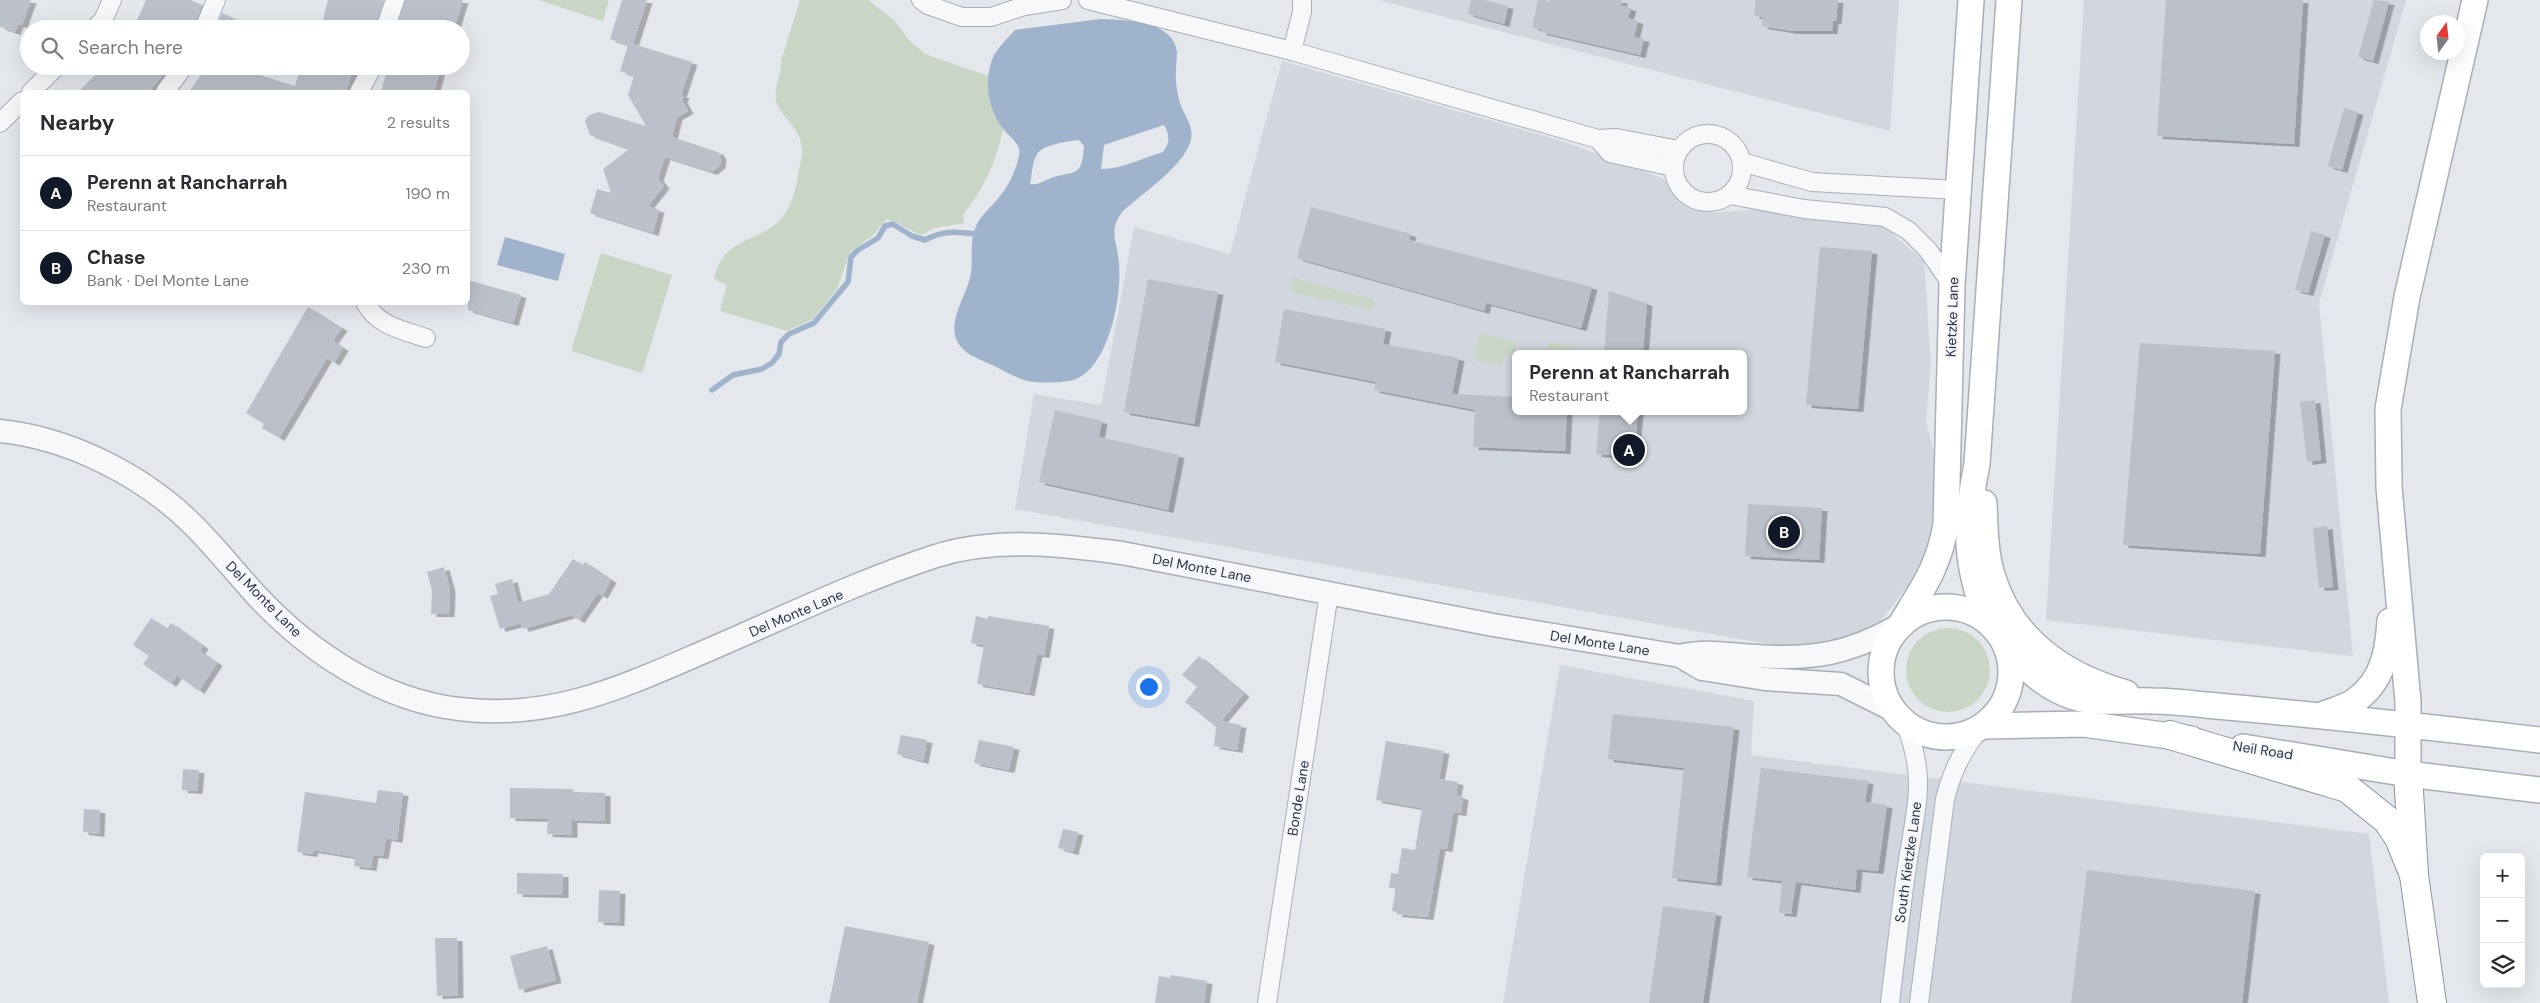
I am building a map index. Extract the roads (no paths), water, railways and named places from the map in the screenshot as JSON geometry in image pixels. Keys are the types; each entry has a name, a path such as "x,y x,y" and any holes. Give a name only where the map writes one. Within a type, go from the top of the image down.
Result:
{"highway":[{"path":"2170,736 2347,788 2387,820 2399,838 2414,875"},
{"path":"2408,774 2414,875 2432,1003"}],"main road":[{"name":"Kietzke Lane","path":"1899,626 1936,566 1946,524 1952,285 1971,0"},
{"path":"1988,621 1977,594 1970,565 1969,516 1978,464 2008,0"},
{"path":"2408,774 2409,724 2388,447 2388,409 2407,297 2474,0"},
{"path":"1978,464 1982,483 1986,552 1992,576 2013,619 2049,658 2066,670 2086,679 2153,701"},
{"path":"2320,716 2355,701 2368,690 2385,660 2388,645 2395,550"},
{"path":"1948,606 1970,610 1988,621 2002,637 2007,649 2010,658 2011,680 2004,702 1981,728 1943,738 1923,733 1898,716 1882,688 1880,670 1884,648 1899,626 1911,616 1927,608 1948,606"},
{"path":"2007,649 2028,670 2047,684 2077,698 2095,701 2153,701 2409,724 2540,740"},
{"name":"Neil Road","path":"1981,728 2084,724 2408,774 2540,790"}],"street":[{"path":"103,20 112,0"},
{"path":"208,20 216,0"},
{"path":"388,20 395,0"},
{"path":"921,0 928,5 962,17 991,17 1024,6 1062,0"},
{"path":"1088,0 1292,51 1598,139 1616,138 1679,150"},
{"path":"1292,51 1302,12 1302,0"},
{"path":"33,90 48,75"},
{"path":"166,90 177,75"},
{"path":"360,90 368,75"},
{"path":"0,123 20,103"},
{"path":"1715,134 1730,142 1738,151 1742,162 1742,174 1738,186 1730,195 1720,201 1696,201 1679,187 1673,167 1679,150 1689,140 1699,135 1715,134"},
{"path":"1598,139 1610,153 1673,167"},
{"path":"1742,162 1812,182 1958,190"},
{"path":"1730,195 1804,209 1885,217 1909,231 1928,250 1952,285"},
{"path":"366,305 370,312 382,322 426,338"},
{"name":"Del Monte Lane","path":"0,431 15,432 78,451 131,477 155,493 189,521 278,617 318,650 348,670 384,687 420,701 456,709 497,712 530,711 562,706 596,696 638,681 873,580 938,556 969,549 1004,546 1077,547 1122,553 1501,626 1680,656 1706,652 1780,657 1823,655 1856,647 1899,626"},
{"name":"Bonde Lane","path":"1267,1003 1329,593"},
{"name":"Del Monte Lane","path":"1680,656 1702,668 1765,679 1841,684 1898,716"},
{"name":"South Kietzke Lane","path":"1890,1003 1906,873 1918,805 1916,759 1898,716"},
{"name":"South Kietzke Lane","path":"1919,1003 1945,799 1952,773 1962,751 1981,728"}],"water":[{"path":"1101,19 1144,23 1164,31 1176,47 1176,78 1179,100 1191,132 1190,143 1179,161 1161,180 1123,211 1118,218 1114,231 1118,256 1118,294 1111,329 1097,360 1087,372 1076,379 1066,381 1049,383 1018,378 965,351 958,343 955,334 956,316 970,278 972,241 975,229 1006,187 1014,172 1020,152 1013,139 999,124 991,106 988,87 989,69 994,56 1015,30","holes":["1164,125 1168,139 1163,152 1125,165 1101,169 1104,145","1079,140 1084,146 1081,165 1078,169 1038,184 1030,184 1034,162 1039,152 1048,146"]},
{"path":"505,237 565,254 558,281 497,265"}],"waterway":[{"path":"712,390 733,375 762,369 772,363 779,354 781,342 789,334 814,323 848,282 851,257 858,250 878,238 885,226 893,224 912,236 925,240 949,233 974,234"}],"place":[{"name":"Perenn at Rancharrah","path":"1629,450"},
{"name":"Chase","path":"1784,532"}]}
